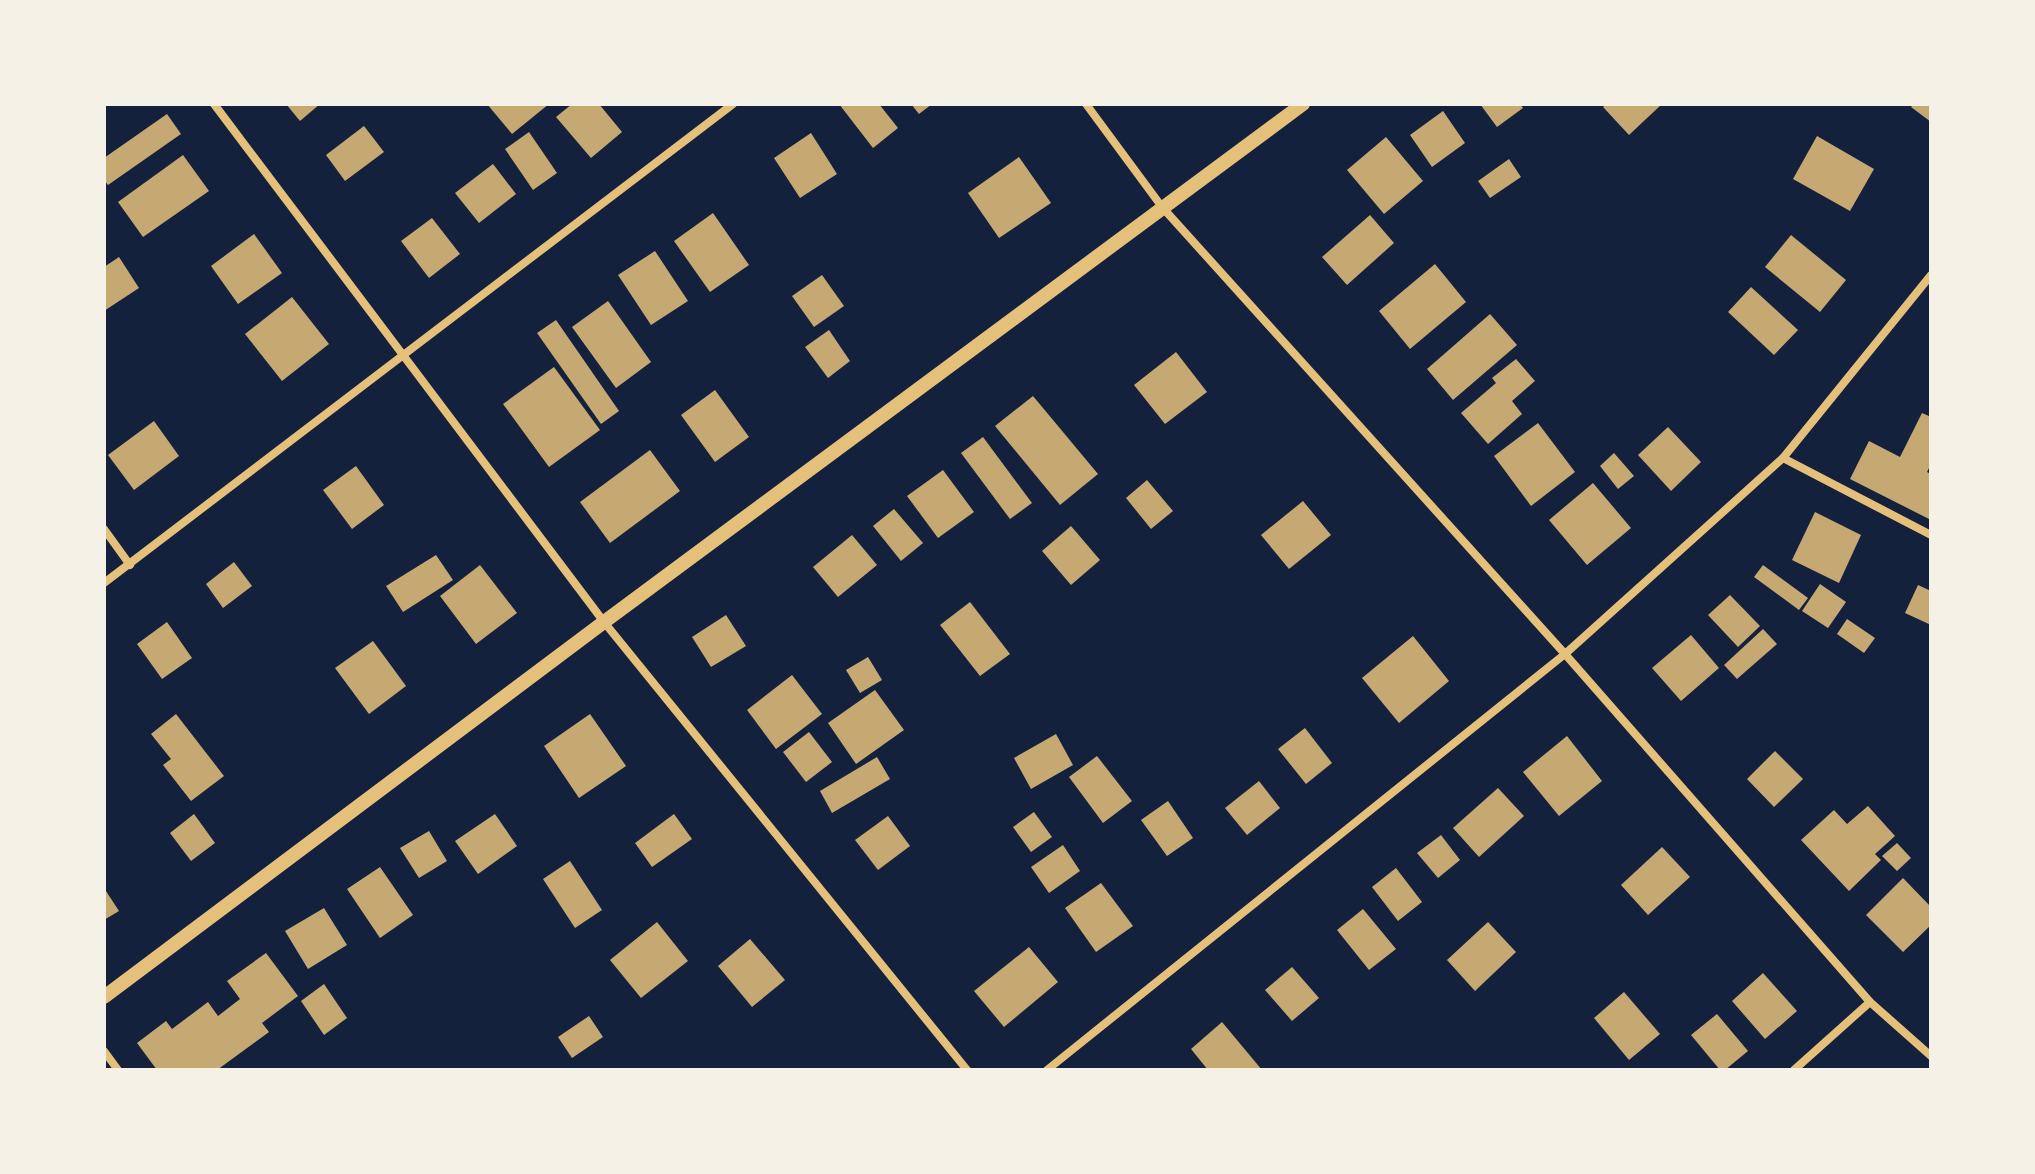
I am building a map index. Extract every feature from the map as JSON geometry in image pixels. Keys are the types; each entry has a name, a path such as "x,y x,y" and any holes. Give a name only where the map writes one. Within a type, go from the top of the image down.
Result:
{"street":[{"path":"214,104 604,622 967,1070"},
{"path":"104,583 733,104"},
{"path":"1086,104 1162,207 1565,654 1870,1002 1931,1056"},
{"path":"104,997 1303,104"},
{"path":"1047,1070 1565,654 1783,458 1931,275"},
{"path":"1783,458 1931,535"},
{"path":"104,529 130,565"},
{"path":"1794,1070 1870,1002"},
{"path":"104,1051 118,1070"}],"building":[{"path":"286,104 320,104 300,121"},
{"path":"487,104 549,104 512,134"},
{"path":"572,104 599,104 622,132 591,158 556,117"},
{"path":"839,104 879,104 898,128 873,148"},
{"path":"911,104 932,104 919,114"},
{"path":"1480,104 1520,104 1523,108 1497,127"},
{"path":"1607,104 1662,104 1629,135 1603,107"},
{"path":"1914,104 1931,104 1931,122 1911,107"},
{"path":"1443,111 1465,143 1432,167 1410,135"},
{"path":"167,114 181,134 108,185 104,180 104,158"},
{"path":"364,126 384,152 345,181 326,155"},
{"path":"529,132 557,173 533,190 505,149"},
{"path":"811,133 837,174 800,198 774,158"},
{"path":"1817,136 1874,169 1850,211 1793,179"},
{"path":"1386,137 1423,181 1384,214 1347,170"},
{"path":"183,155 209,191 143,237 118,202"},
{"path":"1019,157 1051,203 999,238 968,193"},
{"path":"1509,159 1521,177 1490,198 1478,181"},
{"path":"493,164 516,194 479,223 455,193"},
{"path":"713,213 749,265 710,292 674,241"},
{"path":"1370,215 1394,243 1347,285 1322,257"},
{"path":"432,218 460,254 429,278 401,241"},
{"path":"254,234 282,273 238,304 211,266"},
{"path":"1791,235 1846,280 1820,312 1765,267"},
{"path":"655,251 688,301 651,325 618,275"},
{"path":"119,257 139,288 104,311 104,267"},
{"path":"1435,264 1466,302 1410,349 1379,311"},
{"path":"822,275 844,306 814,327 792,296"},
{"path":"1751,287 1798,330 1774,355 1728,312"},
{"path":"292,297 329,344 282,381 245,334"},
{"path":"608,301 651,362 616,388 572,327"},
{"path":"1490,314 1517,345 1453,400 1427,369"},
{"path":"556,320 619,411 601,424 537,333"},
{"path":"829,330 850,361 828,378 805,347"},
{"path":"1176,352 1207,392 1165,424 1134,385"},
{"path":"1516,359 1535,381 1512,401 1522,414 1488,444 1461,413 1496,383 1492,378"},
{"path":"554,367 600,430 549,467 503,404"},
{"path":"715,390 749,437 715,462 681,415"},
{"path":"1033,396 1098,474 1060,505 995,426"},
{"path":"1922,413 1931,417 1931,464 1927,472 1931,474 1929,519 1850,479 1869,441 1900,457"},
{"path":"154,421 179,456 134,490 108,455"},
{"path":"1538,423 1575,472 1531,506 1494,456"},
{"path":"1668,427 1701,462 1671,491 1638,455"},
{"path":"983,437 1032,503 1010,519 961,453"},
{"path":"650,450 680,491 610,543 580,502"},
{"path":"1614,453 1634,476 1618,489 1600,466"},
{"path":"356,466 384,505 352,529 323,490"},
{"path":"943,470 974,512 938,538 907,496"},
{"path":"1147,480 1173,511 1151,529 1126,498"},
{"path":"1593,483 1631,528 1587,565 1549,520"},
{"path":"1303,501 1331,535 1289,569 1261,535"},
{"path":"894,509 923,543 901,561 873,526"},
{"path":"1815,512 1861,535 1839,583 1792,560"},
{"path":"1071,526 1100,560 1071,585 1042,551"},
{"path":"852,535 877,565 838,597 813,567"},
{"path":"436,555 453,580 403,612 386,586"},
{"path":"234,562 252,586 223,608 206,584"},
{"path":"480,565 517,613 476,644 440,596"},
{"path":"1763,565 1808,598 1799,610 1754,577"},
{"path":"1820,584 1846,602 1828,628 1802,611"},
{"path":"1918,585 1931,591 1931,625 1905,613"},
{"path":"1730,595 1760,626 1738,647 1708,615"},
{"path":"970,602 1010,654 980,676 940,625"},
{"path":"726,615 746,646 711,667 692,637"},
{"path":"1847,619 1875,638 1864,653 1837,634"},
{"path":"167,622 192,658 162,679 137,644"},
{"path":"1763,629 1777,644 1737,679 1724,665"},
{"path":"1691,635 1719,668 1681,701 1652,668"},
{"path":"1413,636 1449,681 1399,723 1362,678"},
{"path":"373,641 406,686 369,714 335,668"},
{"path":"868,657 882,680 860,693 846,670"},
{"path":"792,675 822,714 776,749 747,710"},
{"path":"875,690 904,730 856,764 828,723"},
{"path":"176,714 224,776 191,801 163,765 171,759 151,734"},
{"path":"590,714 626,766 579,798 544,746"},
{"path":"1305,728 1332,763 1306,784 1278,749"},
{"path":"809,732 832,762 806,782 783,752"},
{"path":"1056,734 1073,765 1031,789 1014,758"},
{"path":"1567,736 1602,781 1559,816 1523,772"},
{"path":"1775,751 1803,779 1774,807 1747,779"},
{"path":"1097,756 1132,801 1103,823 1069,777"},
{"path":"877,757 890,779 832,813 820,791"},
{"path":"1259,781 1280,808 1247,835 1225,808"},
{"path":"1498,788 1524,816 1479,857 1453,828"},
{"path":"1168,801 1193,838 1167,856 1141,820"},
{"path":"1868,806 1895,836 1875,854 1881,860 1849,891 1801,840 1834,810 1847,824"},
{"path":"1034,812 1052,837 1031,852 1013,827"},
{"path":"194,814 215,843 191,861 170,833"},
{"path":"495,814 517,846 478,874 455,841"},
{"path":"674,814 692,839 652,867 635,843"},
{"path":"888,816 910,846 878,870 855,840"},
{"path":"429,831 447,861 419,878 400,848"},
{"path":"1441,835 1460,860 1438,878 1417,853"},
{"path":"1897,843 1911,858 1897,871 1882,856"},
{"path":"1063,845 1080,871 1049,893 1031,867"},
{"path":"1662,847 1690,877 1648,915 1621,885"},
{"path":"570,861 602,910 575,928 543,879"},
{"path":"380,867 413,915 380,938 347,889"},
{"path":"1396,868 1422,902 1398,921 1372,887"},
{"path":"1903,878 1931,907 1931,925 1903,952 1866,915"},
{"path":"1101,883 1133,926 1096,952 1065,908"},
{"path":"104,888 119,911 104,920"},
{"path":"324,908 347,945 308,969 285,931"},
{"path":"1363,909 1396,949 1369,970 1337,930"},
{"path":"657,922 688,961 641,998 610,960"},
{"path":"1488,922 1516,952 1475,991 1447,960"},
{"path":"750,939 785,980 752,1007 718,966"},
{"path":"1029,947 1058,982 1004,1027 974,991"},
{"path":"266,953 298,996 262,1023 269,1032 217,1070 157,1070 137,1043 166,1021 172,1029 208,1002 218,1016 240,999 227,981"},
{"path":"1292,967 1319,998 1292,1021 1265,990"},
{"path":"1763,973 1797,1011 1765,1039 1732,1001"},
{"path":"324,984 347,1018 324,1035 301,1001"},
{"path":"1624,992 1660,1034 1629,1060 1594,1018"},
{"path":"1717,1014 1748,1051 1725,1070 1720,1070 1691,1035"},
{"path":"589,1016 603,1037 572,1058 558,1037"},
{"path":"1222,1022 1262,1070 1208,1070 1191,1049"}]}
